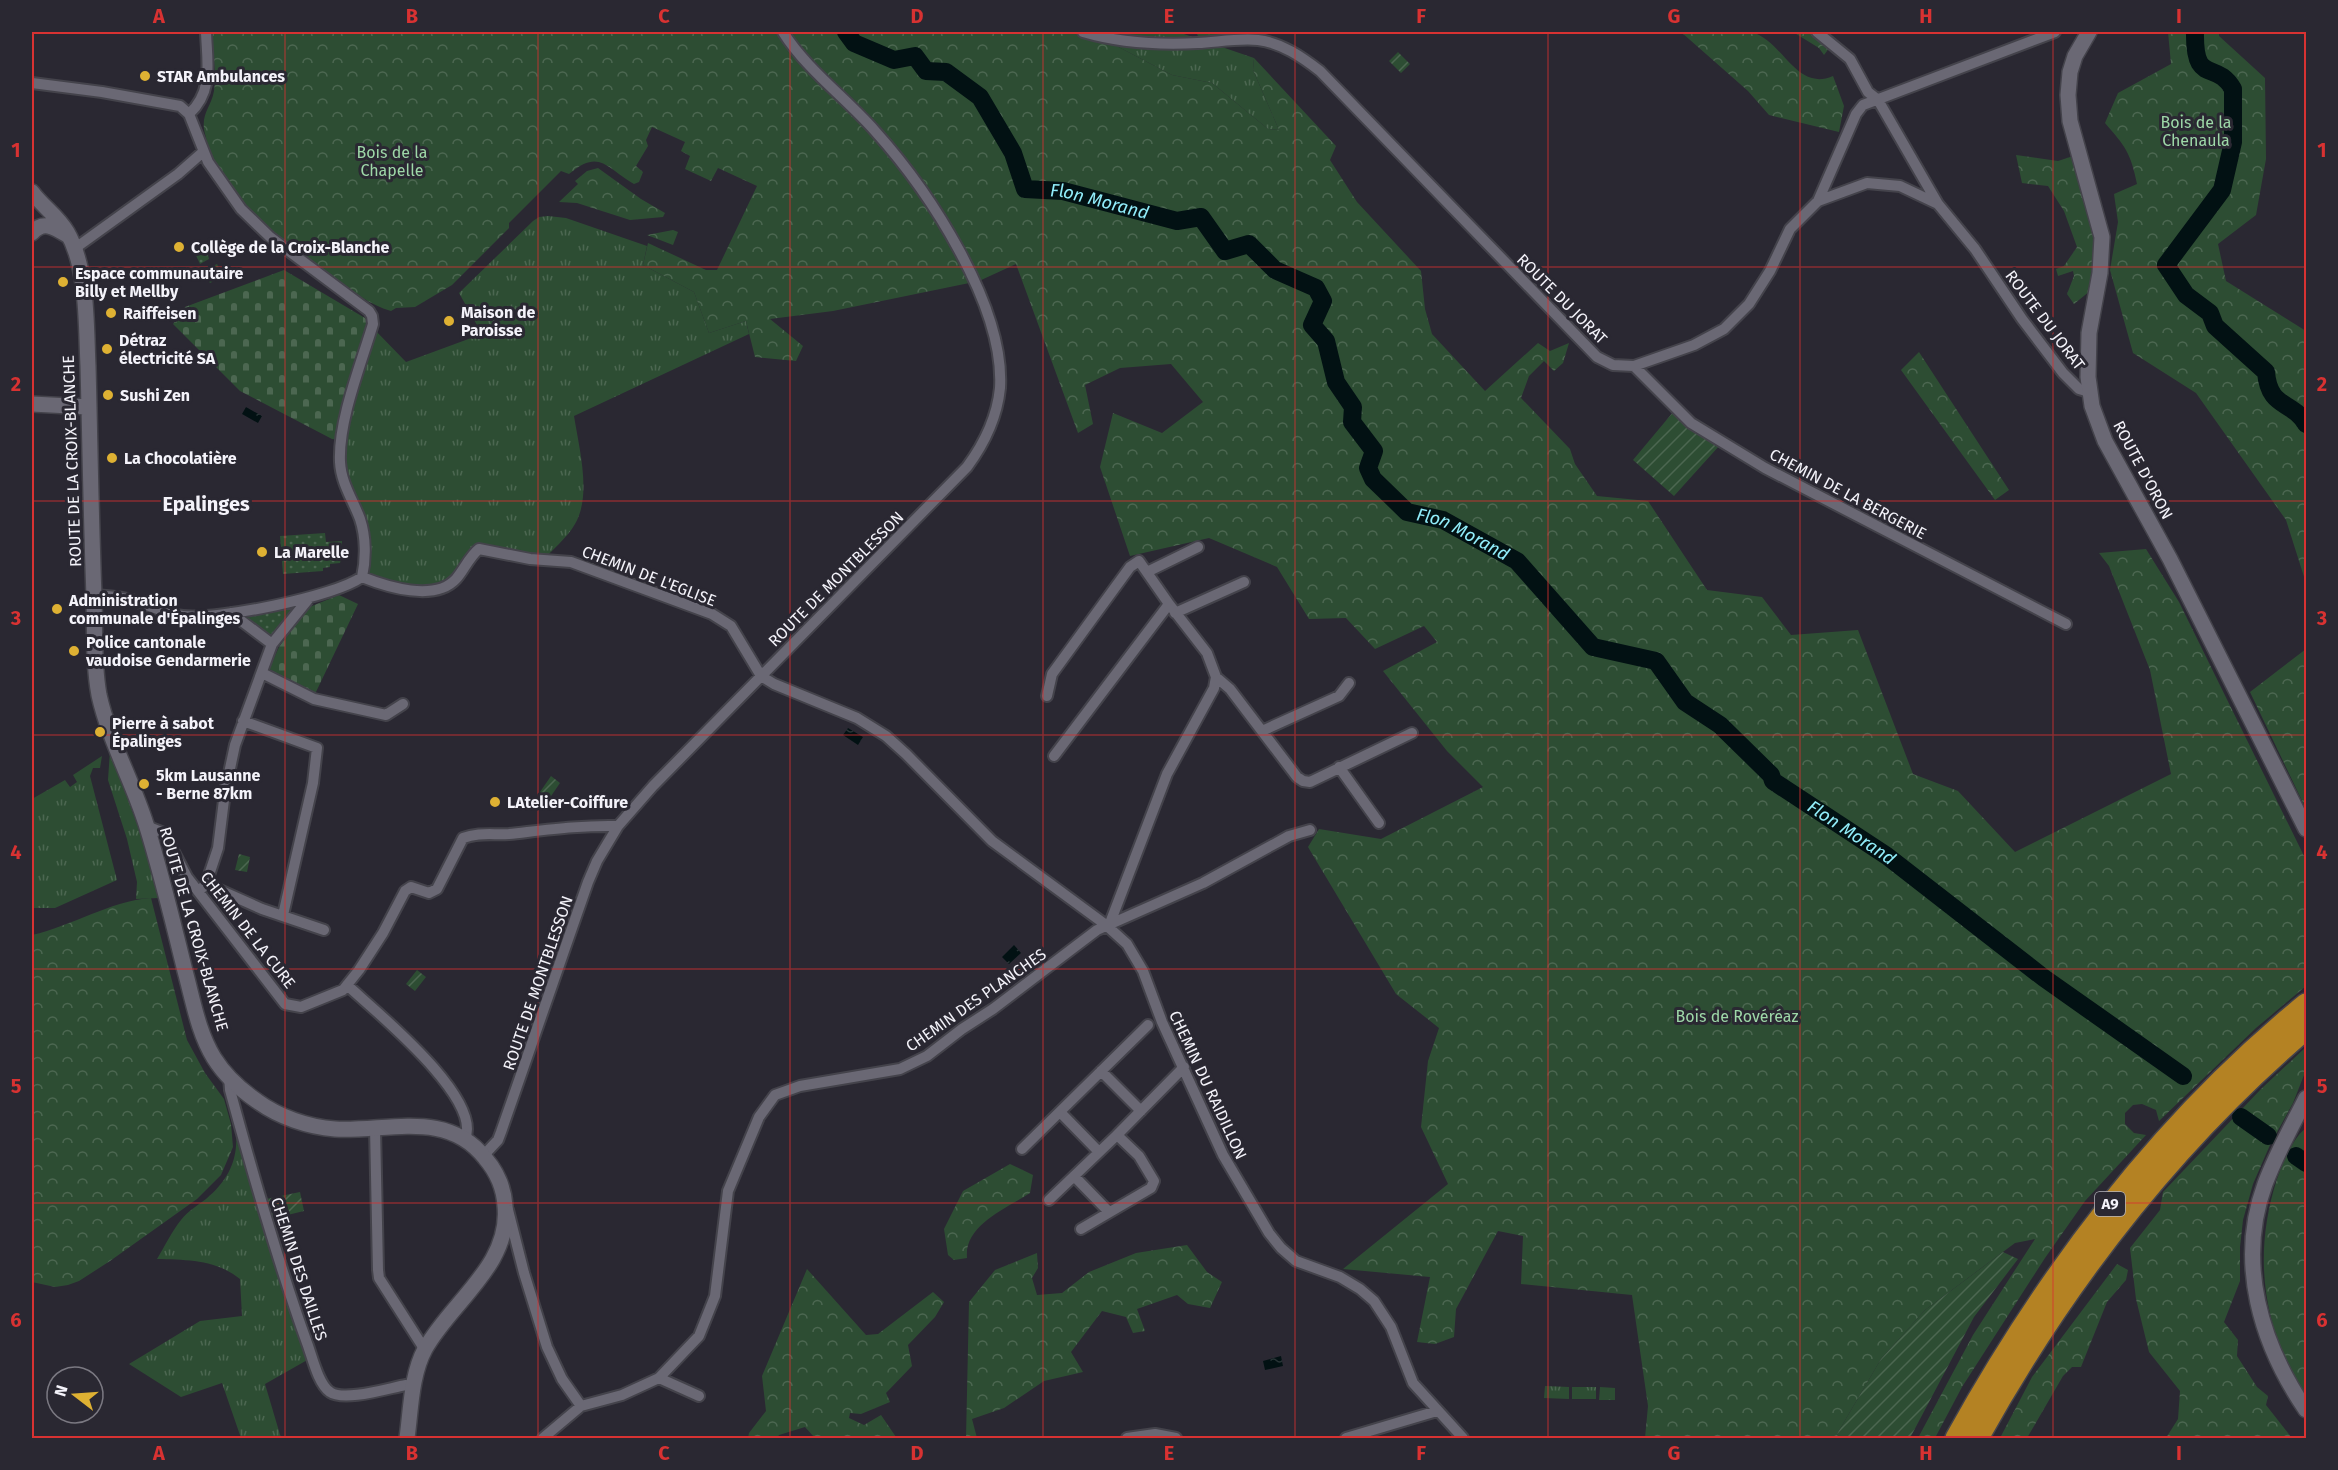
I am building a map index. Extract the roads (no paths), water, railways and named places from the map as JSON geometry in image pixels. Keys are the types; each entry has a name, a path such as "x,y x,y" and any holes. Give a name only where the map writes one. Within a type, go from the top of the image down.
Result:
{"highway":[{"name":"A9","path":"1956,1438 2030,1314 2094,1222 2149,1156 2215,1086 2307,1004"},
{"name":"A9","path":"1978,1438 2042,1330 2106,1238 2197,1132 2238,1090 2307,1029"}],"street":[{"path":"189,114 198,106 208,84 206,32"},
{"name":"ROUTE DE MONTBLESSON","path":"484,1155 498,1140 588,882 597,861 618,826 653,786 967,467 981,449 990,431 1000,390 997,343 960,251 917,183 875,131 795,51 783,32"},
{"name":"ROUTE DU JORAT","path":"1083,32 1112,39 1147,43 1185,43 1259,36 1291,50 1320,70 1597,357 1613,365 1634,366 1695,345 1724,329 1749,304 1770,271 1790,229 1818,201 1867,183 1900,186 1938,204 1975,249 2022,320 2063,373 2079,389 2089,392"},
{"path":"1817,32 1850,59 1868,92 1878,100 1938,204"},
{"path":"1818,201 1856,114 1863,105 2055,32"},
{"name":"ROUTE D'ORON","path":"2089,32 2075,56 2070,72 2068,95 2072,129 2102,237 2100,273 2089,333 2089,392 2097,422 2105,441 2170,558 2307,828"},
{"path":"32,83 175,104 189,114 206,157 241,209 270,237 369,311 373,324 340,443 340,465 346,490 360,520 366,554 362,578 354,583 310,597 231,613 182,616 118,597 94,595"},
{"path":"32,233 39,226 48,225 72,243 180,171 206,157"},
{"name":"ROUTE DE LA CROIX-BLANCHE","path":"32,192 59,221 72,243 85,306 95,661 102,704 114,744 146,826 203,1034 214,1059 258,1102 279,1115 309,1125 331,1128 426,1126 446,1130 465,1138 484,1155 500,1183 505,1201 505,1225 499,1248 490,1264 440,1326 425,1350 416,1377 407,1438"},
{"name":"CHEMIN DE LA BERGERIE","path":"1634,366 1690,423 1765,468 2066,624"},
{"path":"32,404 89,407"},
{"path":"1147,572 1198,547"},
{"name":"CHEMIN DE L'EGLISE","path":"362,578 426,593 443,589 454,582 479,549 530,559 571,562 712,614 731,626 761,676"},
{"path":"1047,696 1052,674 1130,567 1139,561 1172,609 1207,653 1216,677 1230,689 1297,777 1310,782 1412,733"},
{"path":"1054,756 1172,609 1244,582"},
{"path":"310,597 272,644 243,721 235,745 225,792 218,848 202,888 324,930"},
{"path":"231,613 272,644"},
{"path":"262,673 314,699 370,713 386,715 403,704"},
{"name":"CHEMIN DU RAIDILLON","path":"761,676 774,684 857,718 886,736 992,841 1108,924 1127,944 1138,960 1162,1022 1223,1155 1275,1241 1296,1261 1340,1277 1374,1301 1391,1327 1413,1383 1463,1438"},
{"path":"1108,924 1167,774 1214,688 1216,677"},
{"path":"1262,731 1339,696 1349,683"},
{"path":"243,721 317,748 313,782 283,915"},
{"path":"1339,767 1379,823"},
{"name":"CHEMIN DE LA CURE","path":"146,826 164,833 187,877 202,888 285,1004 301,1007 343,990 383,933 405,891 411,887 429,893 437,889 463,838 472,835 507,834 550,828 618,826"},
{"path":"1108,924 1203,883 1289,836 1310,830"},
{"name":"CHEMIN DES PLANCHES","path":"543,1438 581,1406 622,1395 659,1378 699,1336 715,1296 728,1191 759,1117 775,1095 800,1086 900,1070 927,1056 993,1009 1090,934 1108,924"},
{"path":"347,985 428,1059 445,1081 459,1102 468,1122 465,1138"},
{"path":"1022,1149 1148,1025"},
{"path":"1049,1200 1142,1111 1184,1067"},
{"path":"1101,1071 1142,1111"},
{"name":"CHEMIN DES DAILLES","path":"229,1076 230,1090 254,1176 297,1317 317,1372 328,1391 338,1395 348,1396 406,1385"},
{"path":"2307,1098 2264,1187 2253,1248 2255,1293 2265,1332 2285,1376 2307,1410"},
{"path":"1060,1112 1100,1152"},
{"path":"375,1128 378,1270 380,1278 425,1350"},
{"path":"1081,1229 1151,1188 1154,1181 1139,1156 1117,1135"},
{"path":"1074,1176 1109,1212"},
{"path":"505,1201 547,1347 562,1379 581,1406"},
{"path":"659,1378 699,1396"},
{"path":"1346,1438 1437,1411"},
{"path":"1127,1438 1155,1434 1176,1438"}],"water":[{"path":"246,407 262,416 258,423 242,414"},
{"path":"848,728 863,737 858,745 843,735"},
{"path":"1014,945 1021,953 1009,964 1002,957"},
{"path":"1281,1356 1283,1366 1265,1370 1263,1361"}],"waterway":[{"name":"Flon Morand","path":"846,32 854,43 894,60 915,56 926,71 946,72 980,97 1013,153 1025,189 1063,191 1177,221 1201,217 1225,251 1249,244 1275,270 1316,288 1323,301 1312,325 1326,341 1336,382 1353,407 1352,422 1374,451 1368,468 1373,479 1407,512 1443,520 1517,561 1593,647 1656,661 1685,702 1720,725 1771,775 1773,781 1887,856 2044,978 2183,1076"},
{"path":"2195,32 2198,60 2207,70 2220,75 2233,89 2233,142 2222,190 2166,265 2186,295 2210,313 2215,326 2266,372 2268,384 2276,398 2300,416 2306,424"},
{"name":"Flon Morand","path":"2241,1117 2268,1136"},
{"name":"Flon Morand","path":"2296,1156 2306,1163"}],"place":[{"name":"STAR Ambulances","path":"145,76"},
{"name":"Collège de la Croix-Blanche","path":"179,247"},
{"name":"Espace communautaire Billy et Mellby","path":"63,282"},
{"name":"Raiffeisen","path":"111,313"},
{"name":"Maison de Paroisse","path":"449,321"},
{"name":"Détraz électricité SA","path":"107,349"},
{"name":"Sushi Zen","path":"108,395"},
{"name":"La Chocolatière","path":"112,458"},
{"name":"La Marelle","path":"262,552"},
{"name":"Administration communale d'Épalinges","path":"57,609"},
{"name":"Police cantonale vaudoise Gendarmerie","path":"74,651"},
{"name":"Pierre à sabot Épalinges","path":"100,732"},
{"name":"5km Lausanne - Berne 87km","path":"144,784"},
{"name":"LAtelier-Coiffure","path":"495,802"}],"district":[{"name":"Epalinges","path":"206,504"}],"park label":[{"name":"Bois de la Chenaula","path":"2196,131"},
{"name":"Bois de la Chapelle","path":"392,161"},
{"name":"Bois de Rovéréaz","path":"1737,1016"}]}
